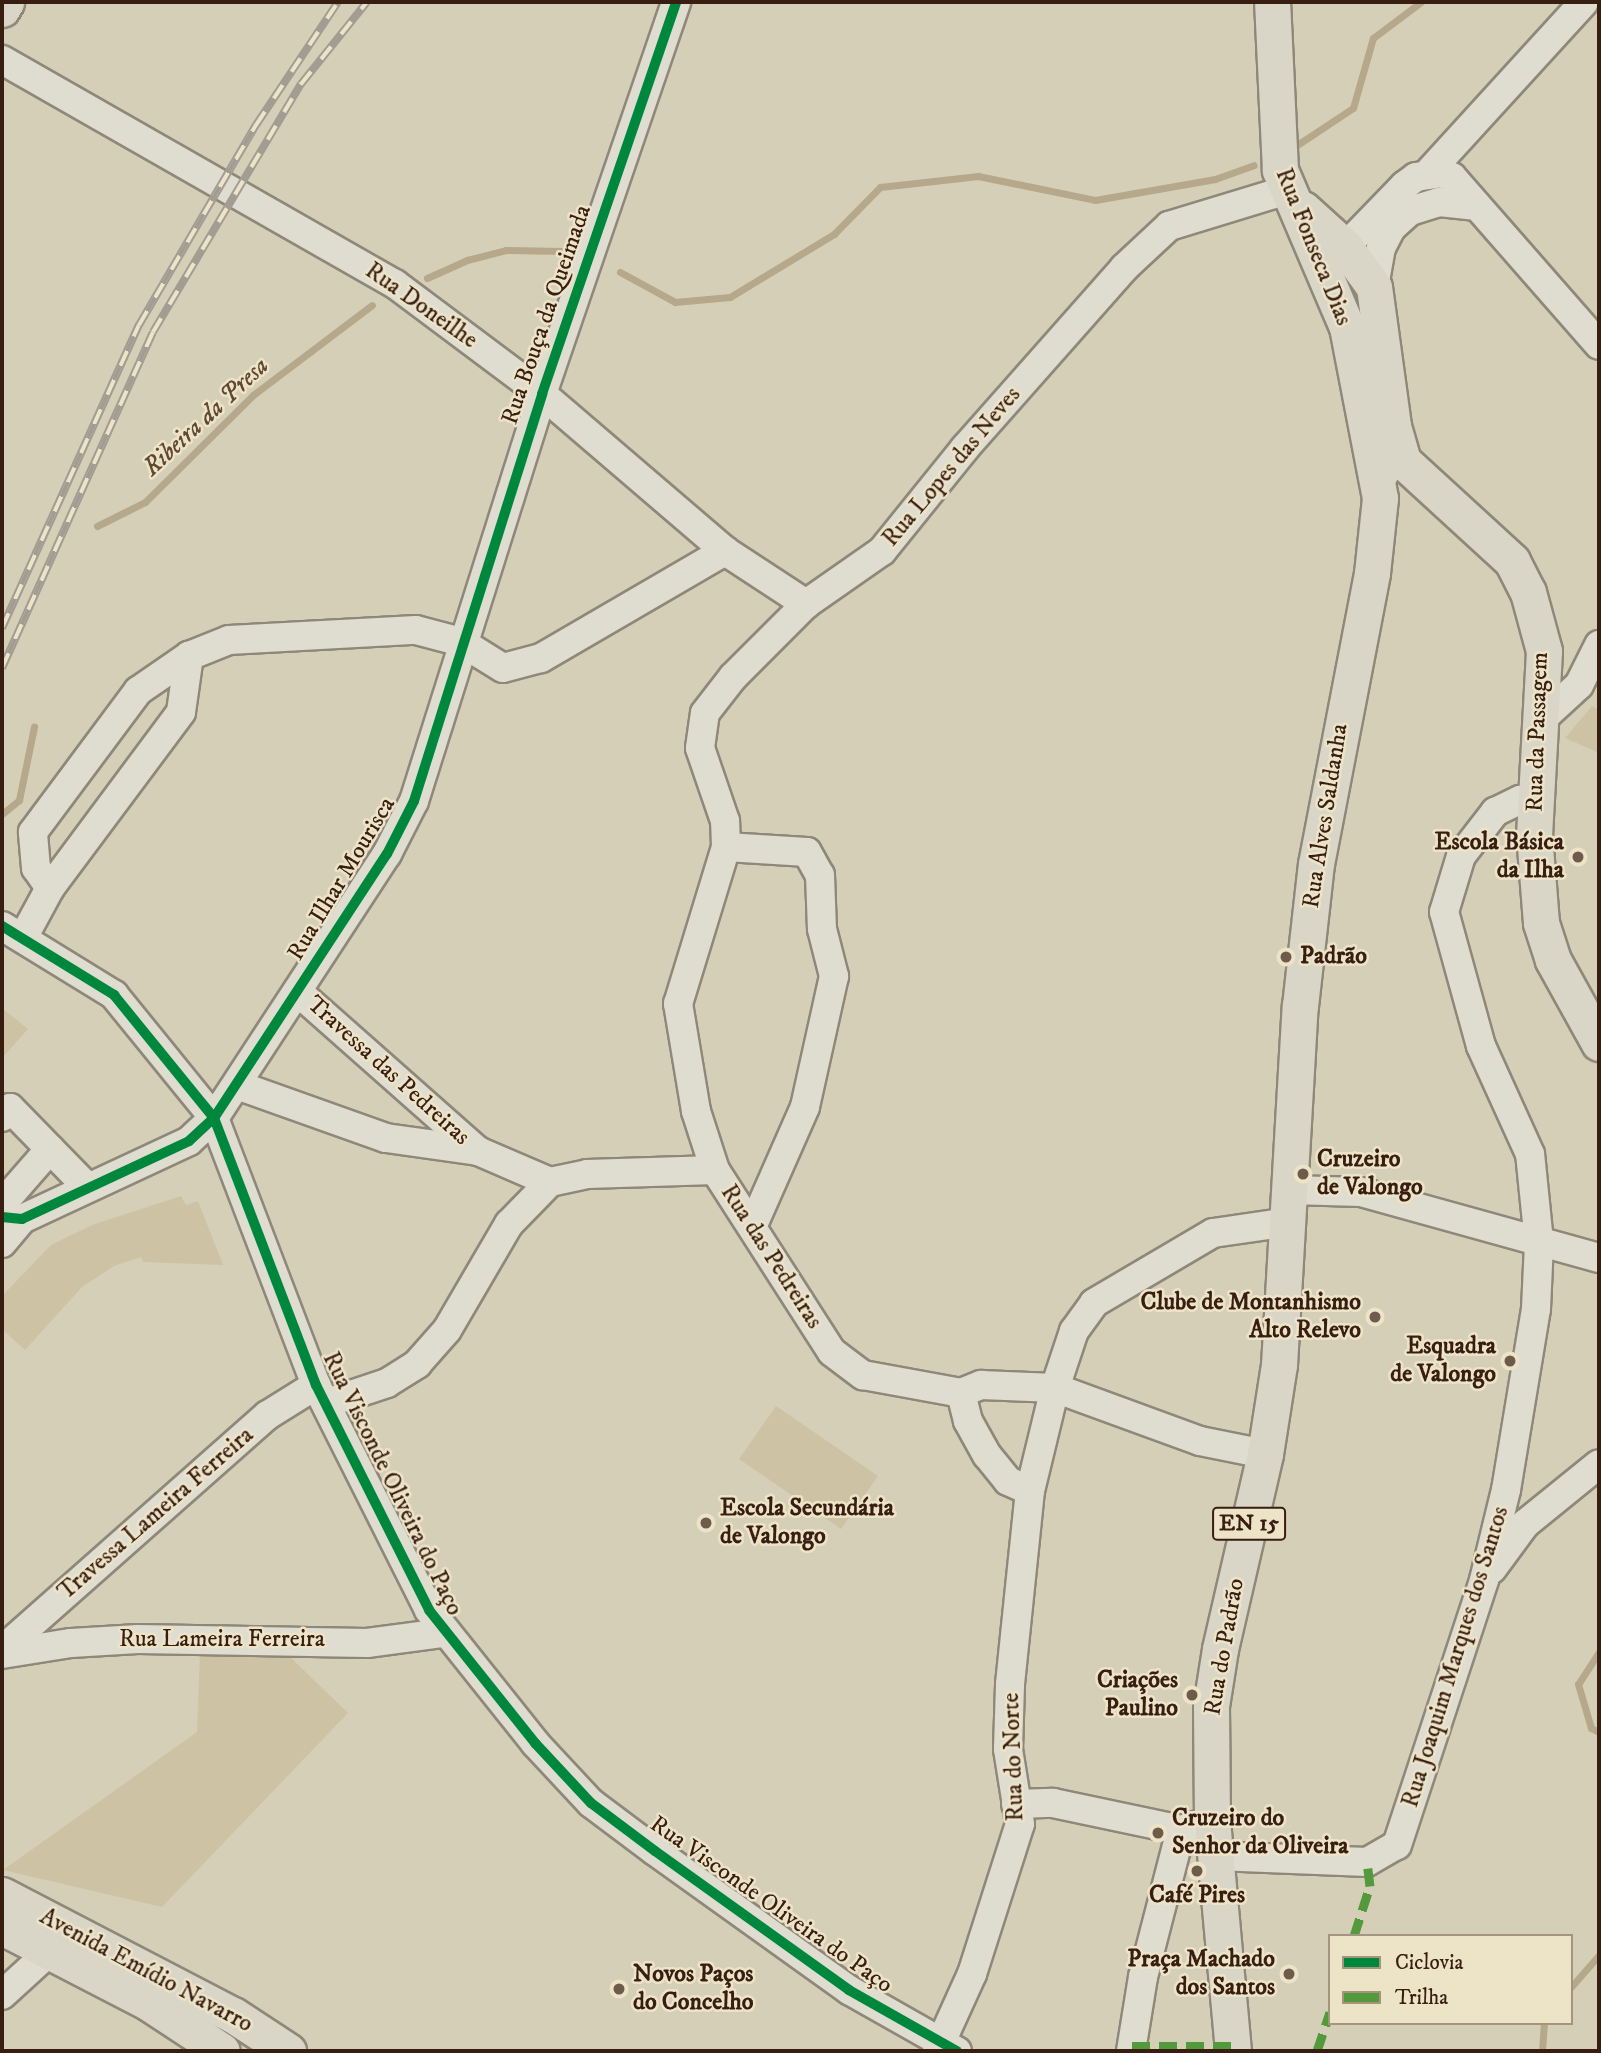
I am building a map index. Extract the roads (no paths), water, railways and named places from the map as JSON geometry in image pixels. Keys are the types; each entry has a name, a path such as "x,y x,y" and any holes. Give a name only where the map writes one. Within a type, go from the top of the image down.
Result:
{"main road":[{"path":"2,9 6,2"},
{"name":"Rua Fonseca Dias","path":"1272,2 1277,152 1287,190 1346,327 1384,462"},
{"path":"1287,190 1345,247 1374,286 1394,426 1384,462"},
{"path":"1345,247 1338,273 1346,327"},
{"name":"Rua da Passagem","path":"1384,462 1512,561 1523,582 1544,651 1536,800 1535,882 1541,923 1553,960 1599,1043"},
{"name":"Rua Alves Saldanha","path":"1289,1206 1300,1006 1316,864 1372,573 1384,462"},
{"name":"Rua do Padrão","path":"1216,1856 1196,1826 1208,1757 1220,1649 1265,1454 1279,1365 1289,1206"},
{"path":"1216,1856 1233,2051"},
{"name":"Avenida Emídio Navarro","path":"2,1895 233,2015 288,2051"},
{"name":"Avenida Emídio Navarro","path":"2,1927 149,2003 222,2051"}],"street":[{"name":"Rua Bouça da Queimada","path":"461,642 542,394 676,2"},
{"path":"1345,247 1404,186 1428,173 1584,2"},
{"name":"Rua Doneilhe","path":"2,60 395,284 542,394 725,551 806,604"},
{"path":"1428,173 1452,177 1599,345"},
{"name":"Rua Lopes das Neves","path":"715,1170 696,1111 678,1004 726,847 725,821 700,748 705,713 733,677 806,604 882,551 965,448 1124,268 1169,226 1287,190"},
{"path":"1374,286 1381,247 1391,228 1410,211 1439,202 1477,206"},
{"path":"50,888 36,868 33,832 138,691 189,656 229,640 416,630 461,642 503,668 541,658 725,551"},
{"name":"Rua Ilhar Mourisca","path":"9,1213 86,1186 189,1141 214,1118 387,854 414,801 461,642"},
{"path":"1542,719 1580,685 1599,645"},
{"path":"13,931 50,888 181,712 189,656"},
{"name":"Rua Joaquim Marques dos Santos","path":"1216,1856 1367,1862 1397,1845 1484,1580 1506,1490 1536,1310 1539,1242 1531,1154 1481,1046 1444,912 1461,856 1495,812 1520,800 1536,800"},
{"path":"726,847 807,852 820,875 822,929 834,976 805,1107 753,1226"},
{"name":"Rua Visconde Oliveira do Paço","path":"13,931 114,995 214,1118 322,1394 443,1633 591,1803 849,1990 945,2048"},
{"name":"Travessa das Pedreiras","path":"298,992 478,1151"},
{"path":"237,1086 386,1138 478,1151 550,1182"},
{"path":"2,1117 10,1108 86,1186"},
{"path":"2,1243 9,1213 50,1149"},
{"name":"Rua das Pedreiras","path":"550,1182 587,1174 715,1170 832,1352 863,1375 961,1393 981,1384 1055,1388 1200,1441 1265,1454"},
{"name":"Travessa Lameira Ferreira","path":"2,1652 268,1415 322,1394 387,1383 417,1364 447,1330 509,1224 550,1182"},
{"name":"Rua do Norte","path":"945,2048 1020,1824 1008,1749 1010,1684 1030,1491 1055,1388 1074,1331 1094,1303 1213,1233 1289,1206 1360,1192 1599,1258"},
{"path":"961,1393 968,1421 987,1455 1008,1481 1030,1491"},
{"path":"1484,1580 1525,1524 1599,1464"},
{"name":"Rua Lameira Ferreira","path":"2,1652 71,1643 138,1639 367,1643 443,1633"},
{"path":"1016,1804 1053,1803 1196,1826 1143,1978 1131,2051"},
{"path":"2,1995 50,1951"}],"waterway":[{"name":"Ribeira da Presa","path":"1291,149 1353,108 1373,38 1421,2"},
{"name":"Ribeira da Presa","path":"620,272 675,302 730,297 834,234 880,187 978,176 1095,200 1215,179 1254,165"},
{"name":"Ribeira da Presa","path":"427,278 467,260 506,250 564,251"},
{"name":"Ribeira da Presa","path":"97,526 145,502 253,395 372,305"},
{"name":"Ribeira da Presa","path":"2,814 19,800 34,727"},
{"path":"1599,1652 1578,1684 1591,1728 1599,1732"},
{"path":"1573,1985 1599,1955"},
{"path":"1542,2051 1544,2025"}],"railway":[{"path":"2,628 139,325 256,125 338,2"},
{"path":"2,668 153,332 301,84 367,2"}],"place":[{"name":"Escola Básica da Ilha","path":"1578,857"},
{"name":"Padrão","path":"1286,957"},
{"name":"Cruzeiro de Valongo","path":"1303,1174"},
{"name":"Clube de Montanhismo Alto Relevo","path":"1375,1317"},
{"name":"Esquadra de Valongo","path":"1510,1361"},
{"name":"Escola Secundária de Valongo","path":"706,1523"},
{"name":"Criações Paulino","path":"1192,1695"},
{"name":"Cruzeiro do Senhor da Oliveira","path":"1158,1833"},
{"name":"Café Pires","path":"1197,1871"},
{"name":"Praça Machado dos Santos","path":"1289,1974"},
{"name":"Novos Paços do Concelho","path":"619,1989"}]}
